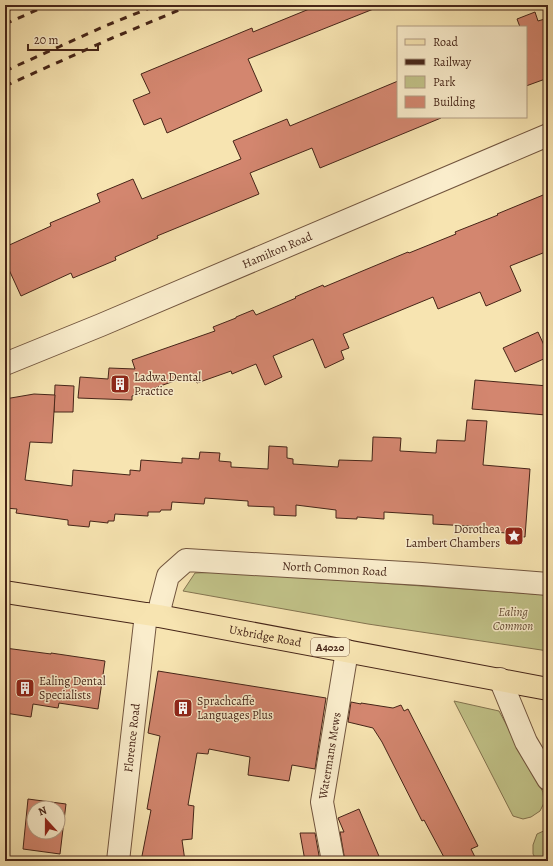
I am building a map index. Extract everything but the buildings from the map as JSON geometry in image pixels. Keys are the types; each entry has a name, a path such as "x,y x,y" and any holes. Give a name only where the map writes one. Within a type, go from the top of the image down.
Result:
{"main road":[{"name":"Uxbridge Road","path":"5,592 152,615 347,650 548,689"}],"street":[{"name":"Hamilton Road","path":"5,364 548,135"},
{"name":"North Common Road","path":"152,615 161,603 168,576 186,560 422,574 548,584"},
{"name":"Florence Road","path":"118,861 152,615"},
{"name":"Watermans Mews","path":"333,861 322,802 347,650"},
{"path":"500,680 526,742 548,779"}],"green space":[{"name":"Ealing Common","path":"225,572 548,595 548,651 368,624 183,591 195,573"},
{"path":"454,701 499,711 543,792 544,803 540,811 531,817 523,819 513,816"},
{"path":"548,829 548,861 537,861 533,854 533,845 537,834"}],"railway":[{"path":"5,11 19,5"},
{"path":"5,24 48,5"},
{"path":"5,71 105,26 157,5"},
{"path":"5,86 191,5"}],"place":[{"name":"Ladwa Dental Practice","path":"120,384"},
{"name":"Dorothea Lambert Chambers","path":"514,536"},
{"name":"Ealing Dental Specialists","path":"25,688"},
{"name":"Sprachcaffe Languages Plus","path":"183,708"}]}
